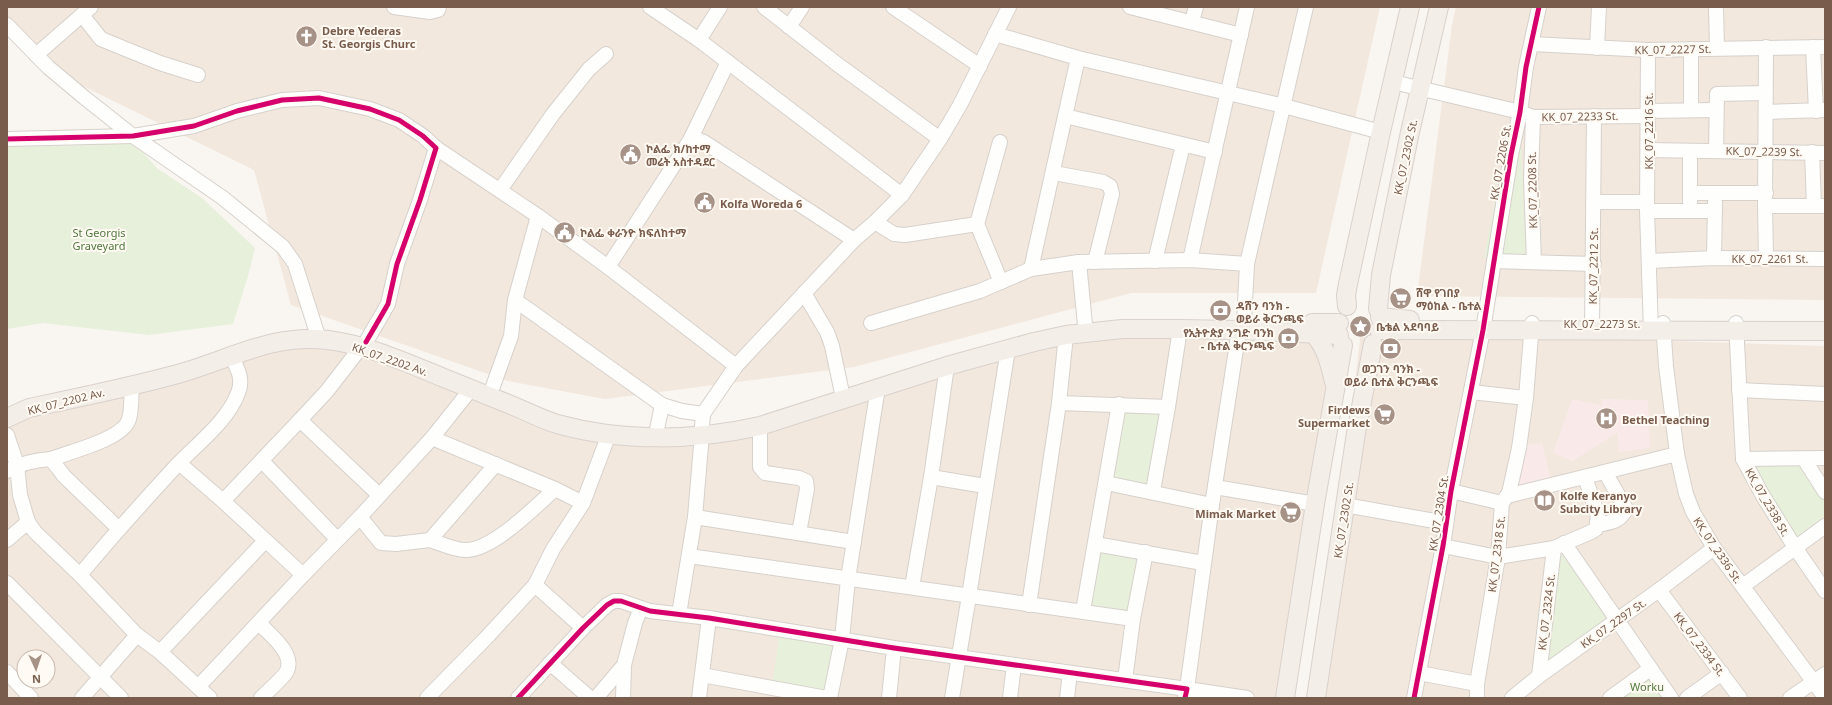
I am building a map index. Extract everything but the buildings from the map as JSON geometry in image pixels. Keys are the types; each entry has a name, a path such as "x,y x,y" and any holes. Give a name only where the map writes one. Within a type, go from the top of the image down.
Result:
{"main road":[{"path":"1285,698 1315,504 1336,392 1340,334 1346,300 1380,132 1410,7"},
{"name":"KK_07_2302 St.","path":"1316,698 1345,505 1378,318 1381,275 1407,147 1439,7"},
{"path":"1346,300 1355,301 1365,299 1371,301 1378,318"},
{"path":"1317,328 1334,315 1346,300"},
{"path":"7,414 32,404 186,367 275,338 317,333 364,345 492,389 560,416 595,425 638,429 736,424 790,410 972,352 1050,330 1085,324 1164,321 1242,326 1317,328 1340,334 1352,352 1360,353 1385,304 1401,324 1380,342 1368,368"},
{"name":"KK_07_2273 St.","path":"1378,318 1401,324 1483,326 1736,327 1825,324"},
{"path":"702,425 731,432 760,426 947,366 1066,335 1122,329 1180,329 1242,326"},
{"name":"KK_07_2273 St.","path":"1736,327 1825,331"},
{"path":"1317,328 1319,340 1328,357 1336,392"},
{"name":"KK_07_2202 Av.","path":"7,418 29,408 176,375 271,343 296,338 329,340 364,345 554,423 592,433 650,436 702,425"}],"street":[{"path":"394,7 430,12 438,10 439,7"},
{"path":"650,7 699,40 902,194"},
{"path":"699,40 720,7"},
{"path":"764,7 837,64 940,140"},
{"path":"789,27 802,7"},
{"path":"893,7 980,66"},
{"path":"679,614 695,517 702,425 736,366 854,240 876,222 902,194 940,140 980,66 1009,7"},
{"path":"1130,7 1241,35"},
{"path":"1192,22 1196,7"},
{"path":"1190,260 1247,7"},
{"path":"1186,694 1212,505 1242,326 1247,264 1306,7"},
{"name":"KK_07_2206 St.","path":"1483,326 1510,155 1520,112 1526,67 1539,7"},
{"path":"1596,48 1599,7"},
{"path":"1716,7 1717,48"},
{"path":"36,55 86,11 102,39 160,64 198,75"},
{"path":"7,25 48,67 133,136 223,198 282,247 295,264 317,333"},
{"path":"995,34 1078,58 1228,92 1380,132"},
{"name":"KK_07_2227 St.","path":"1532,44 1648,50 1819,47 1821,96 1820,111"},
{"path":"1766,47 1766,258"},
{"path":"1690,49 1691,110"},
{"name":"KK_07_2216 St.","path":"1648,50 1649,150 1647,206 1649,258 1657,327"},
{"path":"500,190 553,114 589,69 606,54"},
{"path":"1032,269 1078,58"},
{"path":"608,267 690,140 728,62"},
{"name":"KK_07_2233 St.","path":"1393,82 1520,112 1533,117 1594,116 1715,110"},
{"name":"KK_07_2239 St.","path":"1716,151 1716,94 1765,94"},
{"path":"7,138 133,136 194,126 237,111 282,100 319,98 370,109 399,120 423,136 436,148 538,216 608,267 736,366"},
{"path":"1766,112 1820,111"},
{"path":"1065,116 1215,152"},
{"name":"KK_07_2212 St.","path":"1592,327 1594,264 1594,116"},
{"name":"KK_07_2208 St.","path":"1533,117 1531,180 1534,262"},
{"path":"690,140 696,139 704,142 854,240"},
{"path":"1000,142 977,224 1001,282"},
{"path":"1155,260 1183,145"},
{"path":"223,501 327,391 364,345 388,304 397,264 420,200 436,148"},
{"name":"KK_07_2239 St.","path":"1649,150 1819,152 1820,206"},
{"path":"1690,151 1690,211"},
{"path":"1054,173 1103,182 1110,186 1112,194 1095,262"},
{"path":"1690,193 1715,193 1820,206"},
{"path":"1714,258 1715,193"},
{"path":"1593,202 1690,211 1715,211"},
{"path":"492,389 511,336 515,300 538,216"},
{"path":"876,222 894,234 905,235 977,224"},
{"name":"KK_07_2261 St.","path":"1649,258 1650,261 1714,258 1825,259"},
{"path":"871,323 961,297 1032,269 1079,262 1155,260 1190,260 1247,264"},
{"path":"1494,261 1594,264"},
{"path":"1079,262 1085,324"},
{"path":"804,293 827,332 832,346 842,393"},
{"path":"515,300 662,405 682,411 702,425"},
{"name":"KK_07_2304 St.","path":"1414,698 1444,546 1451,491 1483,326"},
{"name":"KK_07_2318 St.","path":"1477,691 1498,557 1505,499 1519,448 1526,398 1532,326"},
{"name":"KK_07_2336 St.","path":"1657,327 1666,366 1677,454 1686,494 1693,512 1714,548 1743,586 1820,678 1825,696"},
{"name":"KK_07_2338 St.","path":"1736,327 1738,390 1743,458 1763,496 1796,549 1825,591"},
{"path":"1153,491 1180,329"},
{"path":"1029,605 1060,402 1066,335"},
{"path":"952,698 1008,349"},
{"path":"80,575 118,528 224,417 238,393 240,382 240,373 231,356"},
{"path":"912,587 931,477 947,366"},
{"path":"12,468 38,460 51,459 114,436 124,429 129,420 132,385"},
{"path":"702,675 755,691 829,698 842,639 848,579 878,387"},
{"path":"198,687 337,539 360,517 378,495 432,438 471,389"},
{"path":"1738,390 1825,394"},
{"path":"1471,392 1526,398"},
{"path":"1060,402 1168,407"},
{"path":"1083,611 1119,404"},
{"path":"657,429 662,405"},
{"path":"300,420 378,495"},
{"path":"760,426 760,467 762,471 765,473 803,479 806,481 807,488 799,533"},
{"path":"427,698 535,585 554,549 583,503 610,434"},
{"path":"7,435 12,468 28,522 35,532 80,575 137,635 160,652 210,698"},
{"path":"432,438 555,489 583,503"},
{"path":"1451,491 1505,499 1585,476 1677,454"},
{"path":"1743,458 1825,458"},
{"path":"51,459 64,476 118,528"},
{"path":"1804,459 1825,492"},
{"path":"262,461 337,539"},
{"path":"179,463 223,501 303,575"},
{"path":"430,540 496,464"},
{"path":"1598,520 1616,521 1622,516 1626,509 1605,472"},
{"path":"1444,546 1498,557 1559,546 1592,532 1596,529 1598,520 1585,476"},
{"path":"931,477 985,486"},
{"path":"1106,483 1153,491 1212,505"},
{"path":"1215,487 1315,504"},
{"path":"360,517 381,543 396,544 430,540 465,550 475,548 504,534 555,489"},
{"path":"1345,505 1446,523"},
{"path":"695,517 854,542"},
{"path":"7,540 28,522"},
{"path":"1743,586 1796,549 1825,526"},
{"path":"160,652 265,541"},
{"path":"1095,544 1204,563"},
{"path":"1559,546 1617,621 1671,698"},
{"name":"KK_07_2324 St.","path":"1539,676 1559,546"},
{"name":"KK_07_2297 St.","path":"1512,698 1539,676 1617,621 1714,548"},
{"path":"1125,680 1133,619 1146,552"},
{"path":"689,556 1133,619"},
{"path":"7,583 121,698"},
{"path":"535,585 582,628"},
{"name":"KK_07_2334 St.","path":"1659,590 1740,698"},
{"path":"518,698 582,628 607,605 614,601 621,601 641,608 894,648 1125,680 1186,694 1247,698"},
{"path":"623,698 624,665 635,622 641,608"},
{"path":"699,698 709,618"},
{"path":"259,623 284,650 288,660 287,671 261,698"},
{"path":"82,698 137,635"},
{"path":"888,698 894,648"},
{"path":"550,663 590,698"},
{"path":"596,698 624,665"},
{"path":"1010,698 1014,665"},
{"path":"1610,698 1650,669"},
{"path":"7,672 31,698"},
{"path":"1067,698 1070,673"},
{"path":"1419,673 1477,691"},
{"path":"1687,698 1722,673"},
{"path":"1790,698 1820,678"}],"shaded area":[{"path":"7,7 1380,7 1316,293 1131,293 854,367 605,399 508,381 291,305 254,170 30,60 7,35"},
{"path":"1456,7 1825,7 1825,300 1417,296 1452,25"},
{"path":"1361,331 1825,346 1825,698 1318,698"},
{"path":"1066,335 1334,335 1277,698 7,698 7,419 231,355 329,340 592,433 731,432"},
{"name":"Bethel Teaching","path":"1572,399 1601,405 1602,399 1648,400 1650,448 1619,452 1617,433 1573,461 1553,453"},
{"path":"1542,443 1551,480 1518,485 1515,480 1520,445"}],"green space":[{"path":"1520,113 1526,262 1484,258 1507,140"},
{"name":"St Georgis Graveyard","path":"126,140 144,154 158,169 202,198 255,248 233,324 149,335 43,323 7,329 7,147 97,145"},
{"path":"1119,404 1168,407 1153,491 1106,483"},
{"path":"1743,459 1804,459 1825,492 1825,526 1796,549"},
{"path":"1564,543 1617,621 1539,676 1554,548"},
{"path":"1095,544 1146,552 1133,619 1083,611"},
{"path":"780,629 842,639 830,698 772,688"},
{"name":"Worku","path":"1650,669 1671,698 1610,698"}],"cycle path":[{"path":"1414,698 1443,546 1451,491 1483,330 1511,155 1520,112 1526,67 1539,7"},
{"path":"7,139 133,136 194,126 237,111 282,100 319,98 370,109 399,120 423,136 436,148 420,200 397,264 388,304 366,342"},
{"path":"518,698 583,628 607,605 614,601 621,601 650,611 709,618 894,648 1187,689 1185,698"}],"place":[{"name":"Debre Yederas St. Georgis Churc","path":"307,36"},
{"name":"ኮልፌ ክ/ከተማ መሬት አስተዳደር","path":"631,154"},
{"name":"Kolfa Woreda 6","path":"704,203"},
{"name":"ኮልፌ ቀራንዮ ክፍለከተማ","path":"565,232"},
{"name":"ሸዋ የገበያ ማዕከል - ቤተል","path":"1400,298"},
{"name":"ዳሸን ባንክ - ወይራ ቅርንጫፍ","path":"1220,311"},
{"name":"ቤቴል አደባባይ","path":"1361,326"},
{"name":"የኢትዮጵያ ንግድ ባንክ - ቤተል ቅርንጫፍ","path":"1289,338"},
{"name":"ወጋገን ባንክ - ወይራ ቤተል ቅርንጫፍ","path":"1391,348"},
{"name":"Firdews Supermarket","path":"1385,415"},
{"name":"Bethel Teaching","path":"1607,419"},
{"name":"Kolfe Keranyo Subcity Library","path":"1544,501"},
{"name":"Mimak Market","path":"1291,513"}]}
